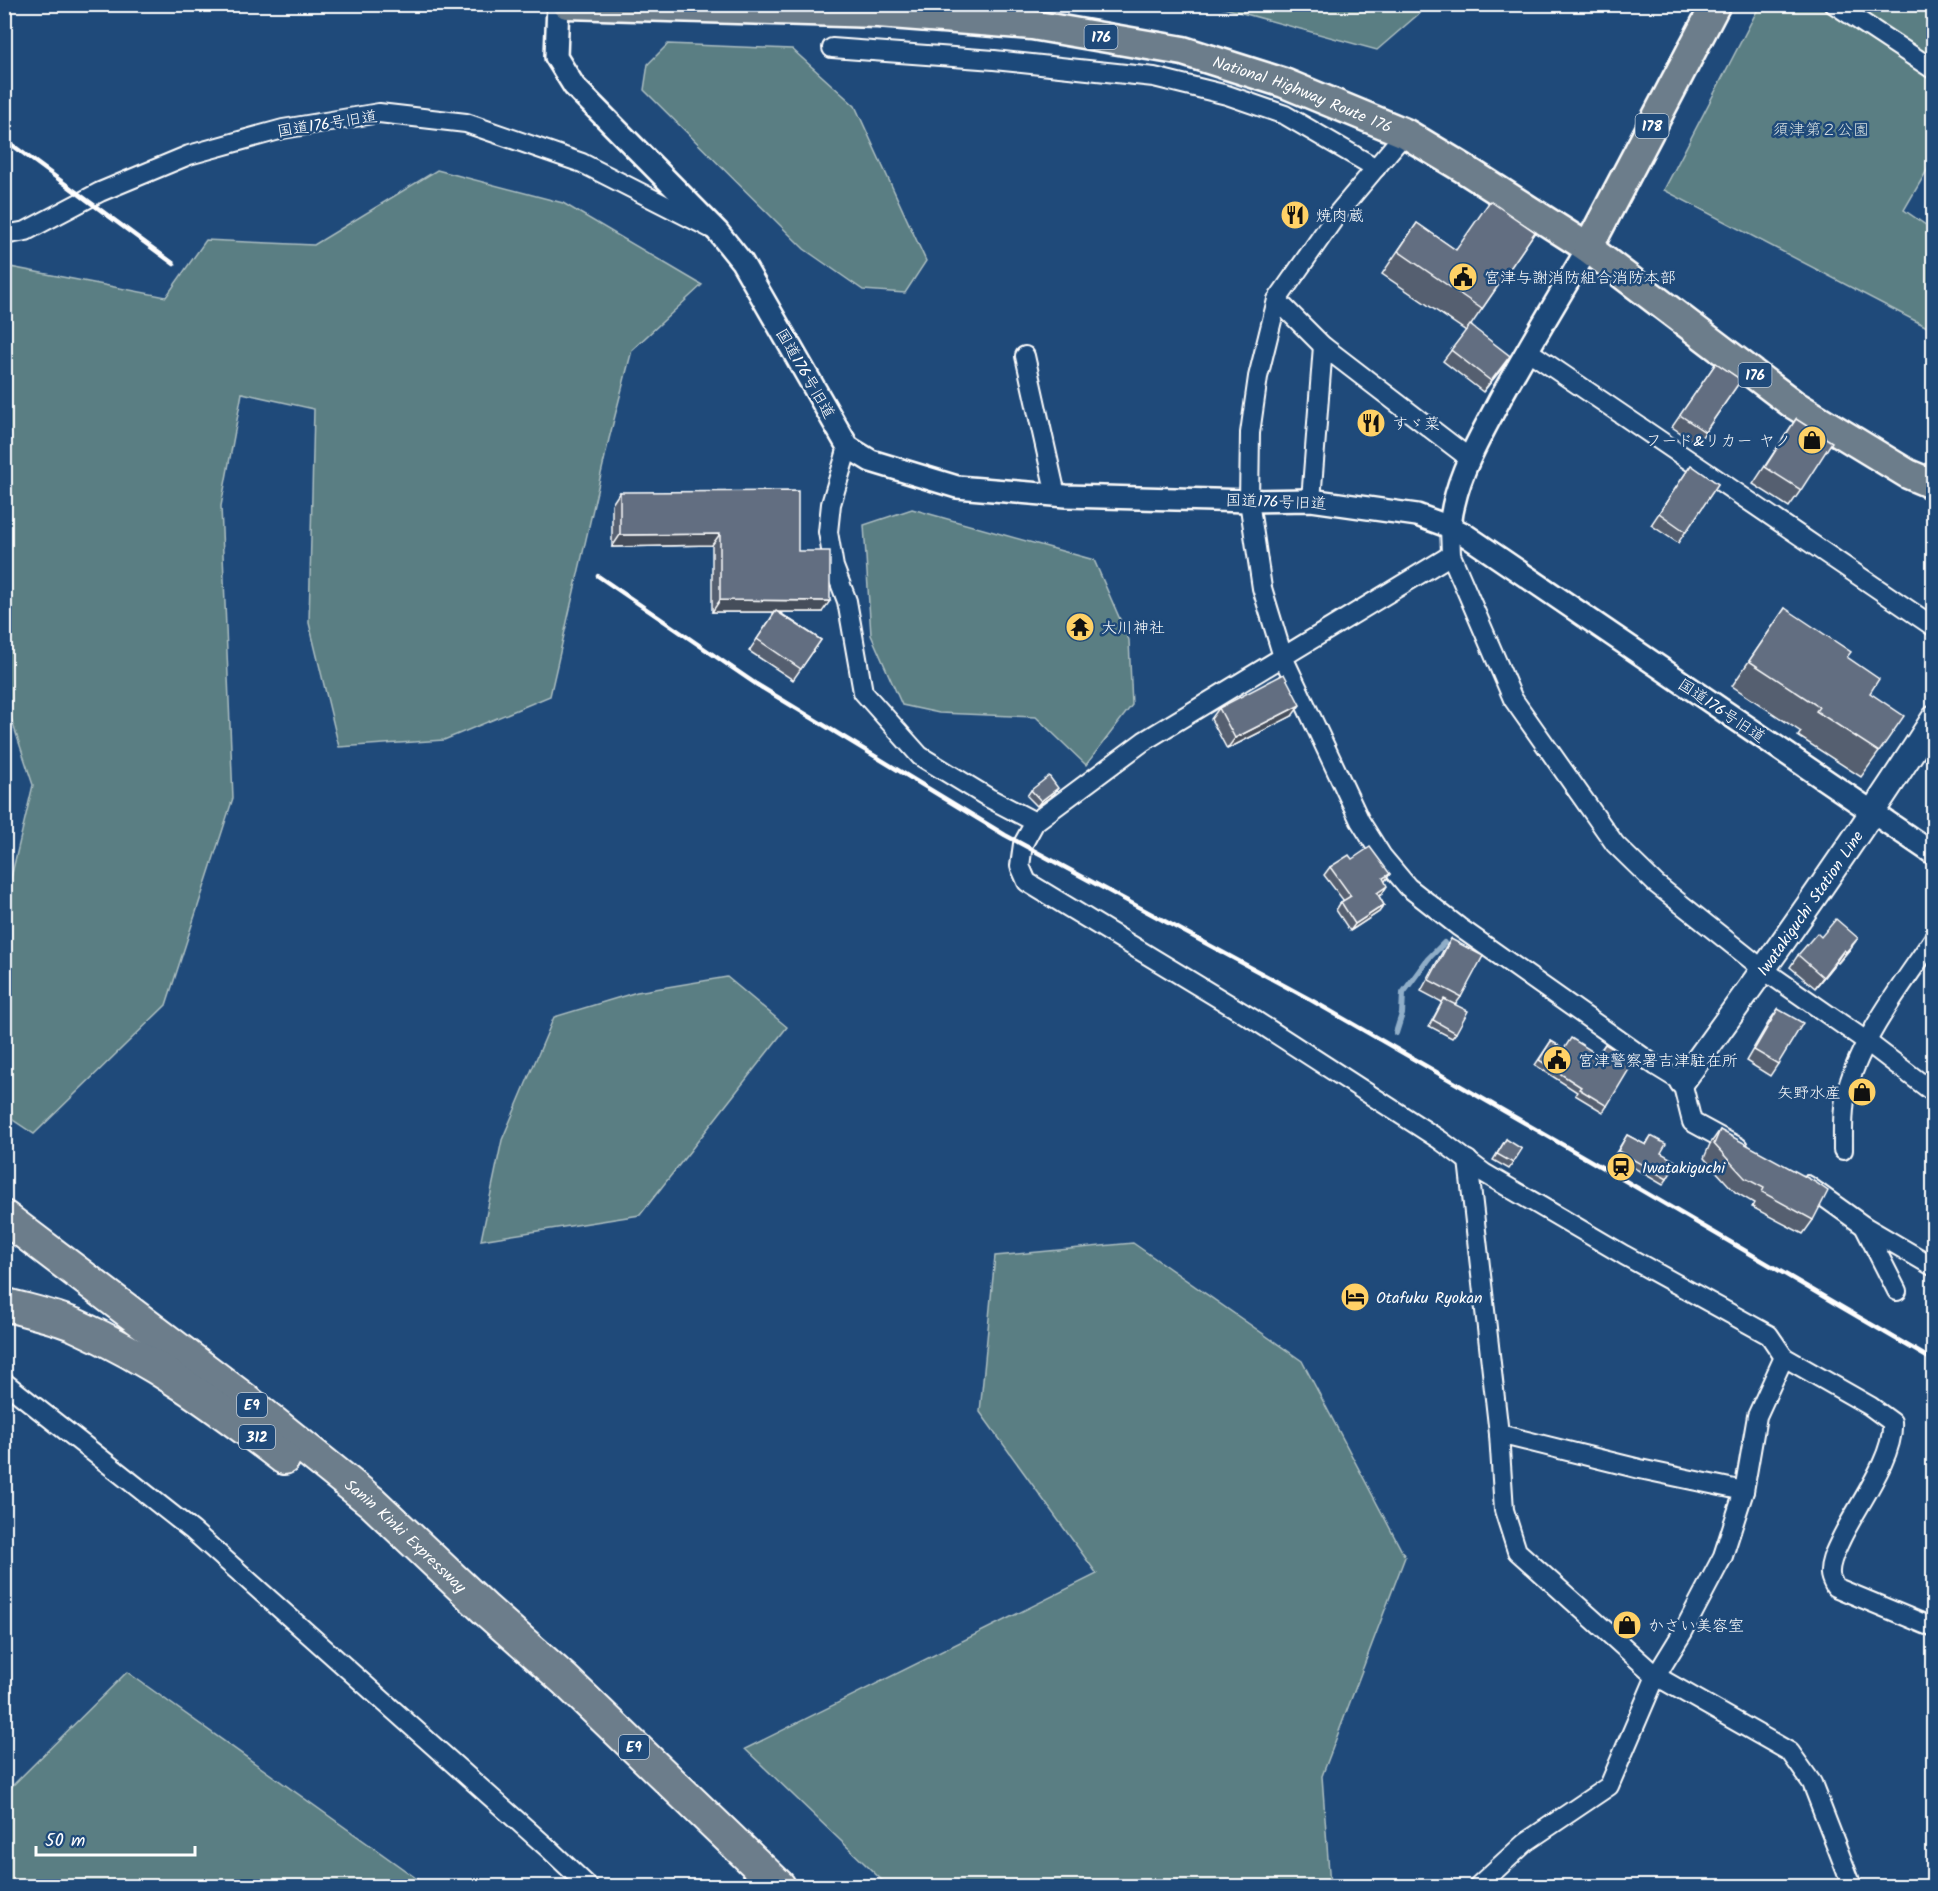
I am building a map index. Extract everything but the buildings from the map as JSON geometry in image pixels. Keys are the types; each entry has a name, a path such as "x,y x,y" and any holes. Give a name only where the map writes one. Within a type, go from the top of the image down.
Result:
{"highway":[{"name":"National Highway Route 176","path":"567,4 878,13 1032,25 1183,51 1284,83 1405,133 1588,248 1793,404 1908,474 1934,485"},
{"name":"178","path":"1588,248 1716,4"},
{"name":"Sanin Kinki Expressway","path":"4,1217 244,1399 363,1494 486,1610 565,1680 779,1887"},
{"name":"312","path":"4,1304 73,1324 150,1362 212,1403 256,1436 385,1541 486,1610"}],"main road":[{"name":"Iwatakiguchi Station Line","path":"1682,1082 1764,970 1873,813 1934,718"}],"street":[{"name":"国道176号旧道","path":"558,4 556,57 574,86 718,232 742,262 848,447 871,461 957,488 1056,495 1249,501 1311,500 1417,515 1450,526 1934,854"},
{"path":"1834,4 1934,69"},
{"path":"832,48 994,60 1143,75 1227,95 1285,115 1376,168"},
{"path":"1194,87 1203,58"},
{"name":"国道176号旧道","path":"4,236 27,231 100,192 189,155 283,129 379,113 466,123 572,160 718,232"},
{"path":"1405,133 1338,213 1277,300 1258,377 1250,433 1249,501 1262,588 1283,657 1360,821 1382,856 1408,887 1459,927 1682,1082 1692,1122 1749,1154"},
{"path":"1588,248 1527,350 1460,477 1450,526 1451,555 1513,699 1615,844 1656,884 1764,970 1866,1041 1934,1093"},
{"path":"1277,300 1323,346 1469,458"},
{"path":"1311,500 1323,346"},
{"path":"1527,350 1934,627"},
{"path":"1025,356 1056,495"},
{"path":"848,447 831,504 828,532 834,567 847,602 863,692 920,756 989,798 1035,822"},
{"path":"1451,555 1144,741 1035,822 1023,844 1020,866 1027,882 1253,1019 1468,1160 1484,1173 1769,1335 1784,1357 1870,1406 1892,1422 1893,1435 1887,1454 1832,1557 1829,1576 1835,1587 1934,1628"},
{"path":"1843,1150 1847,1092 1866,1041 1934,938"},
{"path":"1468,1160 1499,1434 1504,1510 1516,1551 1656,1676 1790,1752 1812,1783 1852,1887"},
{"path":"1790,1176 1811,1187 1864,1226 1934,1267"},
{"path":"1864,1226 1897,1291"},
{"path":"1478,1887 1526,1842 1609,1786 1656,1676 1683,1632 1723,1556 1744,1491 1757,1416 1784,1357"},
{"path":"4,1382 193,1531 549,1849 588,1887"},
{"path":"1499,1434 1640,1469 1744,1491"}],"green space":[{"path":"1213,5 1429,5 1377,50"},
{"name":"須津第２公園","path":"1760,5 1933,5 1933,160 1904,210 1933,230 1934,326 1931,329 1664,190"},
{"path":"668,44 792,49 855,106 926,261 905,293 863,290 804,249 644,90 648,64"},
{"path":"437,170 563,203 702,285 632,350 609,439 550,696 444,740 339,747 309,623 314,409 242,393 221,506 233,798 166,1005 34,1134 4,1114 5,903 33,785 5,700 5,266 166,297 206,240 314,245"},
{"path":"912,509 1094,560 1129,640 1132,705 1086,765 1036,717 939,713 902,705 871,635 864,525"},
{"path":"727,977 787,1027 640,1215 481,1240 502,1140 554,1017 637,992"},
{"path":"1133,1243 1302,1361 1405,1557 1322,1776 1330,1886 888,1886 745,1749 1097,1574 980,1412 995,1256"},
{"path":"127,1672 427,1886 5,1886 5,1793"}],"waterway":[{"path":"1396,1033 1402,1014 1403,993 1428,959 1444,943"}],"railway":[{"path":"4,139 174,264"},
{"path":"598,576 756,684 1005,835 1311,1000 1934,1361"}],"place":[{"name":"焼肉蔵","path":"1295,215"},
{"name":"宮津与謝消防組合消防本部","path":"1463,277"},
{"name":"すゞ菜","path":"1371,423"},
{"name":"フード&リカー ヤノ","path":"1812,440"},
{"name":"大川神社","path":"1080,627"},
{"name":"宮津警察署吉津駐在所","path":"1557,1060"},
{"name":"矢野水産","path":"1862,1092"},
{"name":"Iwatakiguchi","path":"1621,1167"},
{"name":"Otafuku Ryokan","path":"1355,1297"},
{"name":"かさい美容室","path":"1627,1625"}]}
